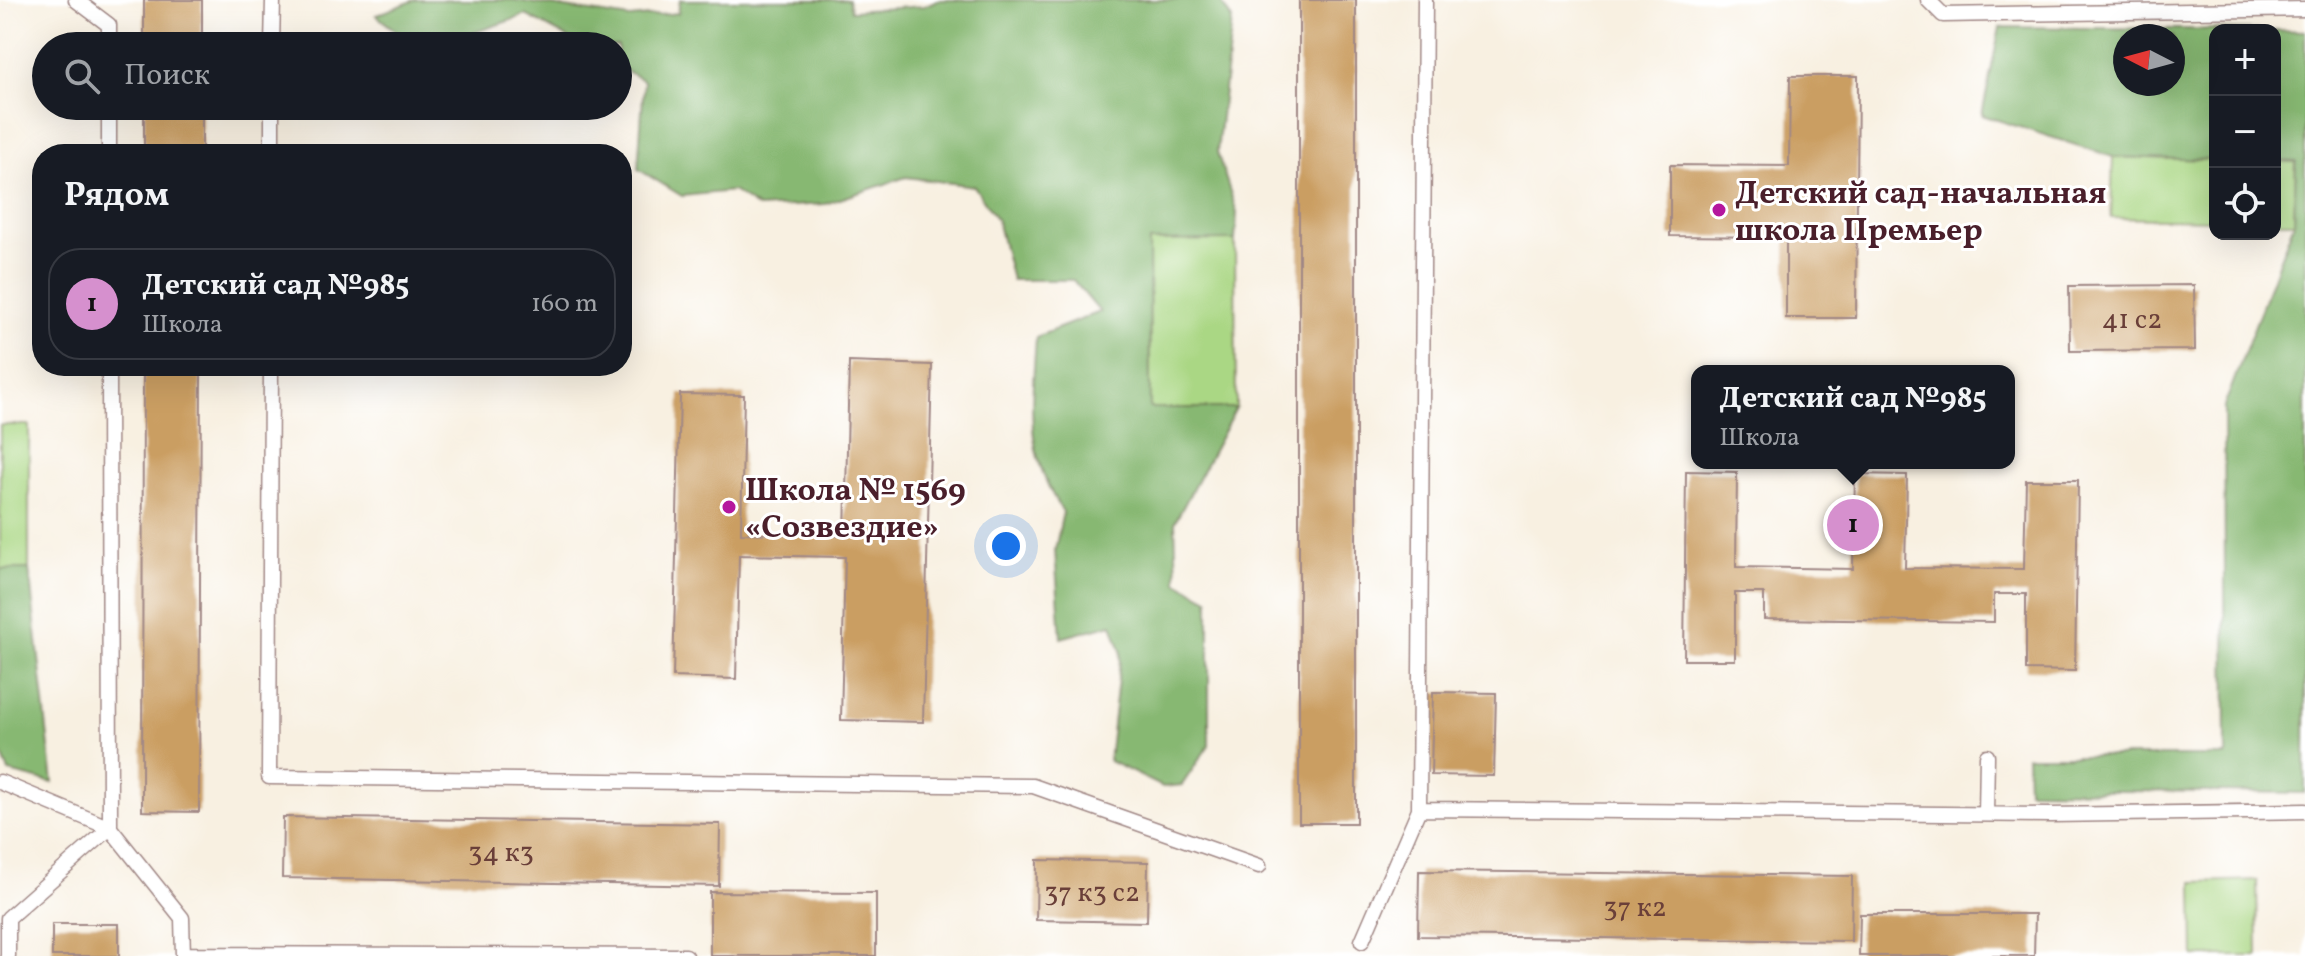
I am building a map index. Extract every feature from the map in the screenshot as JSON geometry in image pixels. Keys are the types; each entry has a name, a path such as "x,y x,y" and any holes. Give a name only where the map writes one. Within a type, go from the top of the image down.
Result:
{"lane":[{"path":"272,32 273,0"},
{"path":"1362,941 1419,809 1425,0"},
{"path":"1928,0 1943,15 2305,9"},
{"path":"81,1 109,25 109,32"},
{"path":"109,120 109,144"},
{"path":"272,120 272,144"},
{"path":"8,956 8,918 110,828 109,376"},
{"path":"271,376 269,777 1033,786 1259,866"},
{"path":"1986,814 1987,756"},
{"path":"0,782 110,828 182,918 183,955 686,956"},
{"path":"1419,809 1986,814 2305,811"}],"green space":[{"path":"415,0 514,0 630,18 678,13 680,0 848,0 851,11 924,6 937,0 1220,0 1232,20 1217,152 1237,213 1235,240 1149,241 1150,408 1236,408 1175,522 1177,582 1209,599 1209,745 1182,785 1163,787 1109,761 1121,651 1112,624 1061,638 1055,550 1063,512 1041,469 1032,406 1036,337 1100,312 1073,280 1012,280 997,220 974,186 906,177 825,204 758,208 733,191 682,196 638,169 644,81 632,74 632,32 557,32 526,15 476,32 397,32 376,15"},
{"path":"2000,27 2113,28 2113,96 2185,96 2185,29 2209,29 2209,160 2113,157 1982,115"},
{"path":"2281,30 2305,31 2305,793 2028,790 2027,756 2226,756 2224,407 2294,222 2296,162 2281,161"},
{"path":"2113,157 2209,160 2209,220 2111,218"},
{"path":"2281,161 2296,162 2294,222 2281,222"},
{"path":"1149,240 1235,240 1236,408 1150,409"},
{"path":"0,425 29,425 29,569 0,569"},
{"path":"0,569 29,569 53,783 9,772 0,750"},
{"path":"2257,880 2258,956 2194,956 2193,882"}],"building":[{"path":"144,0 202,0 202,32 144,32"},
{"path":"1299,0 1356,0 1356,823 1299,823"},
{"path":"1790,76 1858,76 1856,318 1786,318 1786,237 1670,236 1670,165 1789,166"},
{"path":"144,120 202,120 202,144 144,144"},
{"path":"2194,285 2195,350 2070,351 2069,286"},
{"path":"849,362 932,365 923,722 841,720 845,557 739,555 736,679 673,677 680,394 744,395 741,533 845,536"},
{"path":"143,376 201,376 199,812 142,811"},
{"path":"1686,471 1737,472 1736,567 1853,569 1855,474 1907,475 1905,568 2024,569 2026,480 2078,480 2075,671 2026,670 2026,594 1994,594 1994,622 1764,619 1764,593 1735,593 1735,660 1684,660"},
{"path":"1433,692 1496,693 1494,776 1431,775"},
{"path":"283,817 720,824 719,886 282,878"},
{"path":"1037,860 1148,862 1147,922 1036,920"},
{"path":"1419,871 1852,876 1851,941 1418,936"},
{"path":"710,892 876,893 876,956 710,956"},
{"path":"1860,914 2035,914 2034,956 1859,956"},
{"path":"52,924 119,924 119,956 52,956"}],"place":[{"name":"Детский сад-начальная школа Премьер","path":"1719,210"},
{"name":"Школа № 1569 «Созвездие»","path":"729,507"},
{"name":"Детский сад №985","path":"1853,525"}]}
